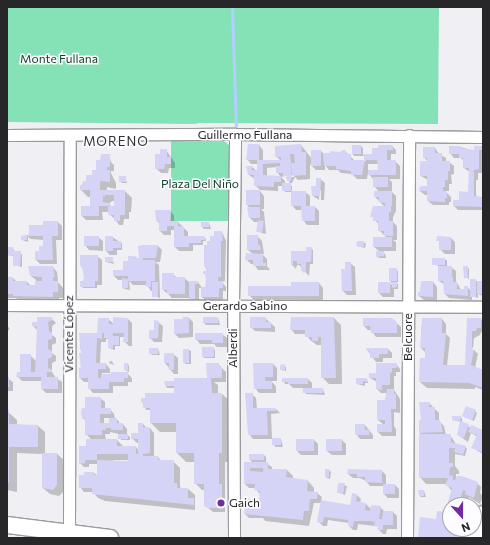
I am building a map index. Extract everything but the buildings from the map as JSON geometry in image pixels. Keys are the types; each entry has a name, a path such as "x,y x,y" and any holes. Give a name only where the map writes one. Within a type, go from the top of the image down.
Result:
{"main road":[{"path":"474,538 483,514"},
{"path":"7,525 110,538"}],"street":[{"name":"Guillermo Fullana","path":"7,135 235,134 483,137"},
{"name":"Alberdi","path":"234,538 233,306 235,134"},
{"name":"Vicente López","path":"69,533 70,135"},
{"name":"Belcuore","path":"407,538 409,135"},
{"name":"Gerardo Sabino","path":"7,305 483,307"}],"green space":[{"name":"Monte Fullana","path":"7,7 439,7 438,124 7,122"},
{"name":"Plaza Del Niño","path":"171,140 223,140 229,145 229,221 171,221"}],"waterway":[{"path":"232,7 236,126"}],"place":[{"name":"Gaich","path":"221,503"}],"district":[{"name":"MORENO","path":"116,141"}]}
